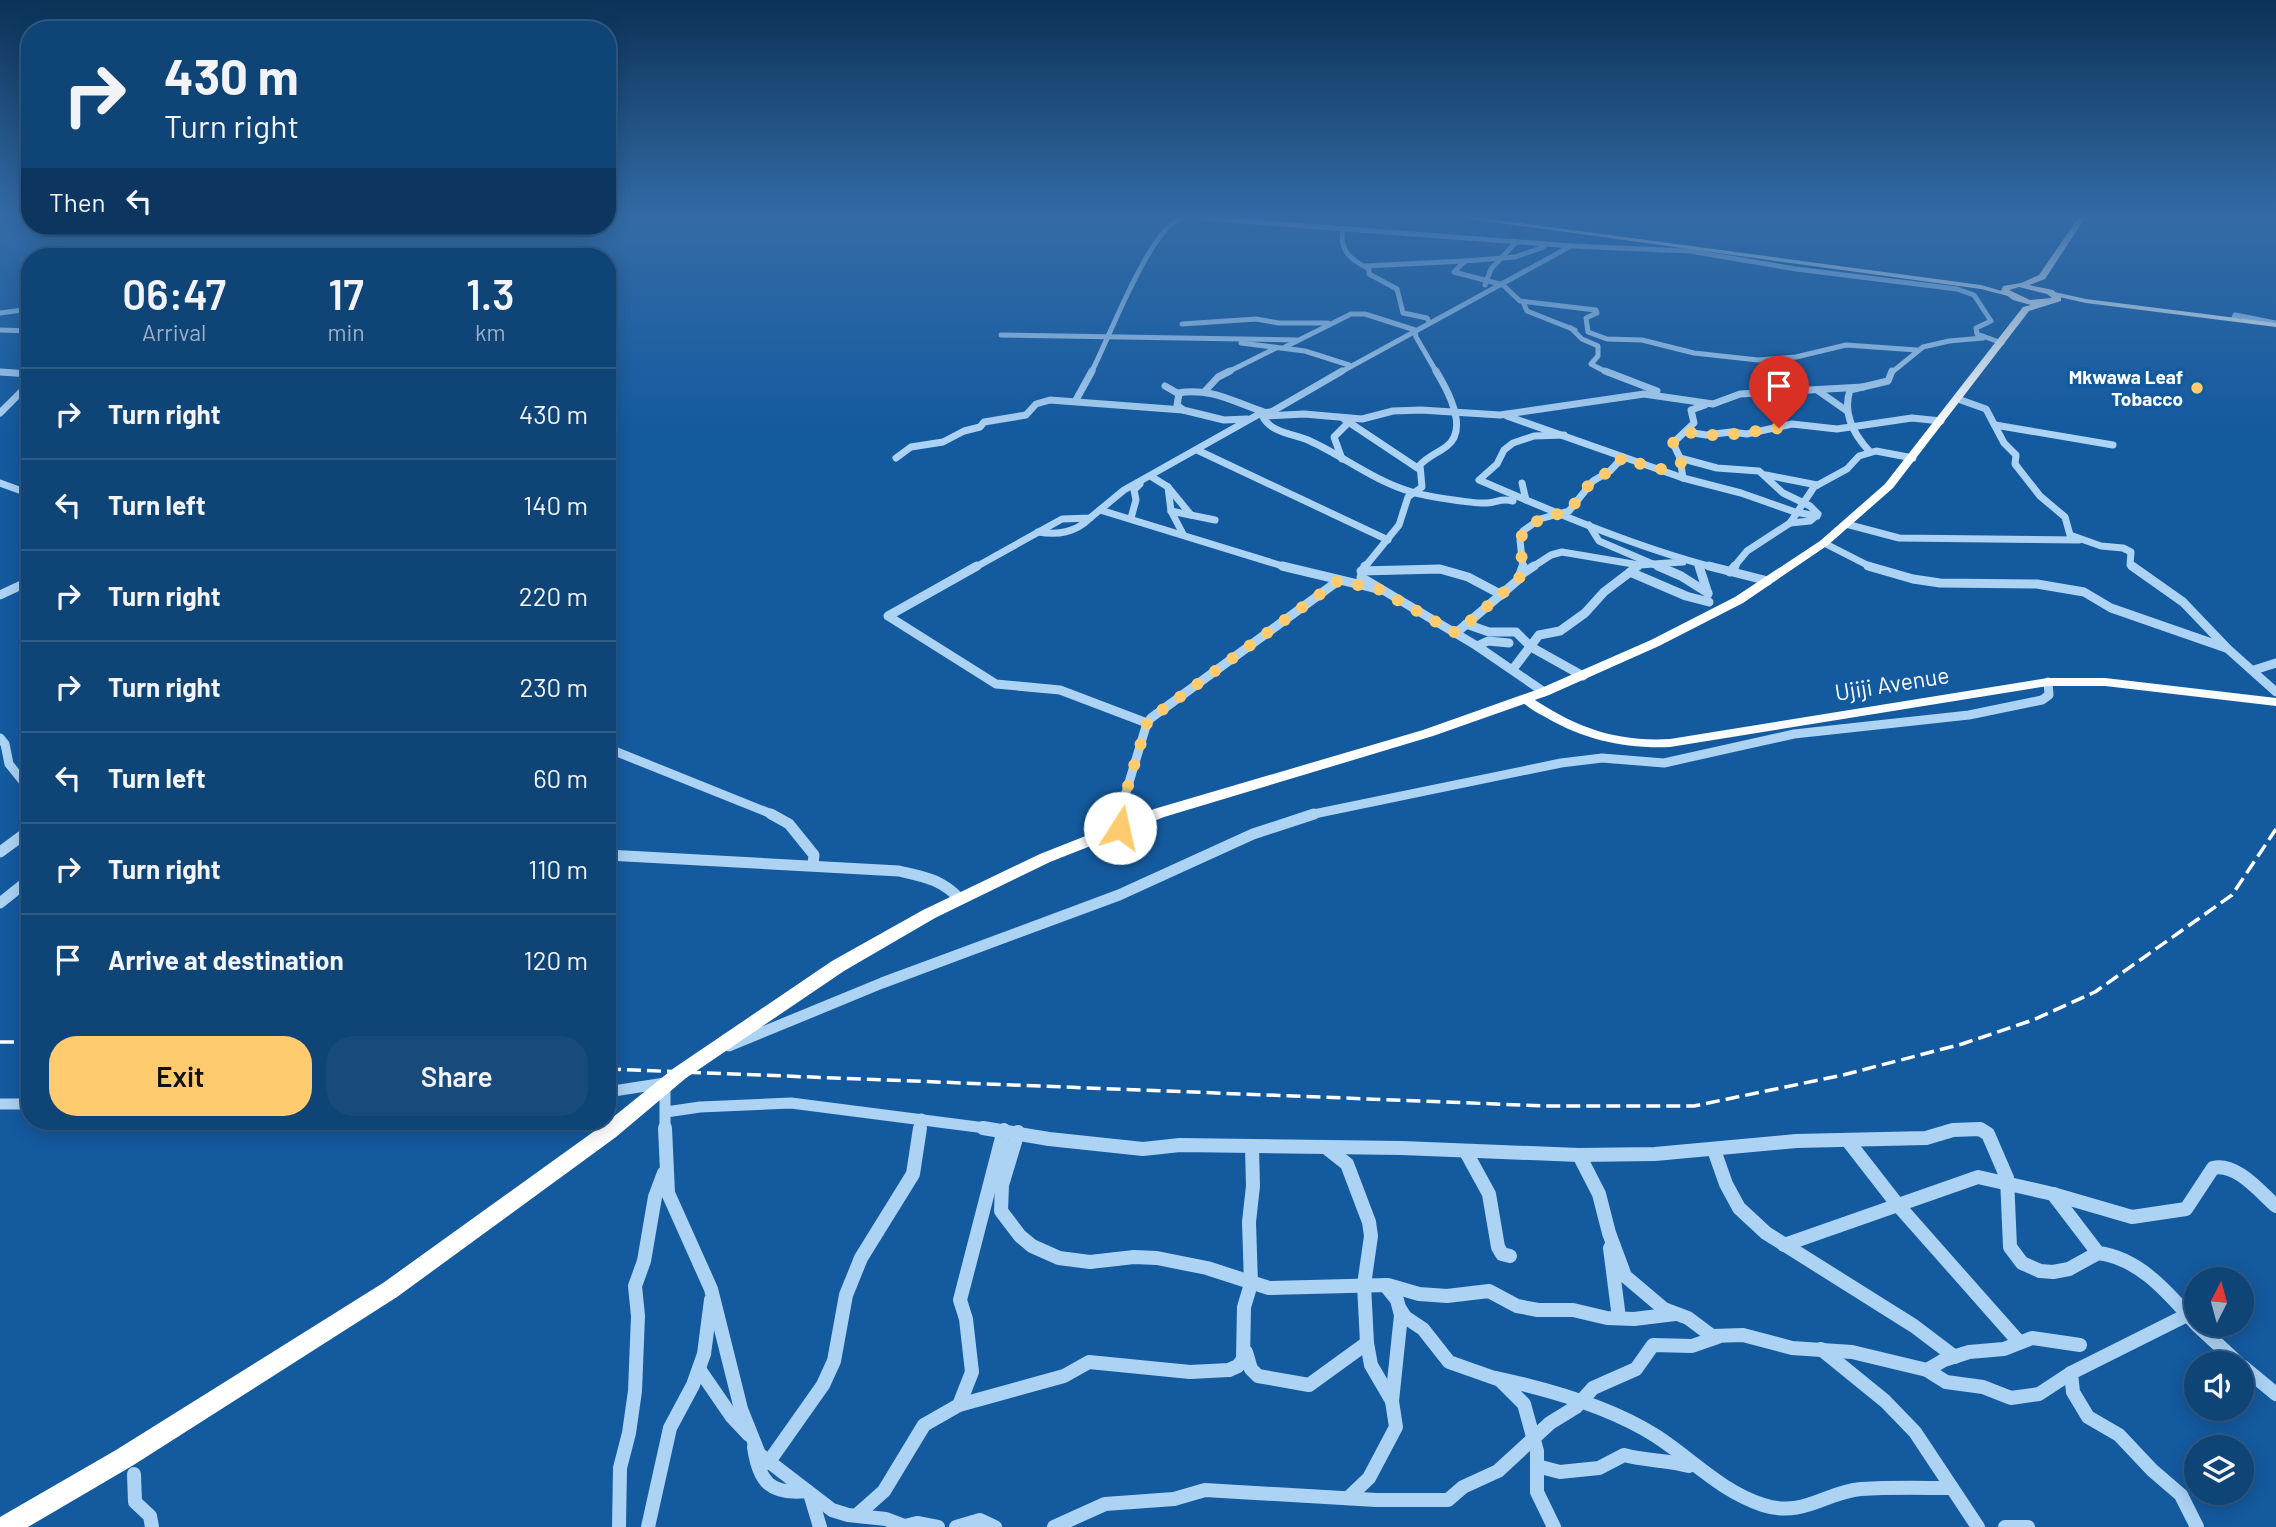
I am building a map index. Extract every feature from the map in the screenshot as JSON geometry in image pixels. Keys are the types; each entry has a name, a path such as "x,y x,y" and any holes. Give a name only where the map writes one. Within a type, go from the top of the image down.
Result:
{"highway":[{"path":"2045,289 2052,297"},
{"path":"2013,290 2030,302 2052,297"},
{"path":"2013,290 2052,297"},
{"path":"2013,290 2023,304 2024,312"},
{"path":"616,1126 703,1057 838,967 960,899 1045,858 1159,813 1428,733 1544,692 1583,676 1710,603 1768,581 1824,543 1889,486 2024,312 2052,297"},
{"path":"5,1527 124,1458 390,1290 610,1130"}],"main road":[{"path":"2005,289 2013,290"},
{"path":"2052,297 2274,325"},
{"name":"Ujiji Avenue","path":"1525,699 1547,715 1575,729 1623,742 1656,744 2048,682 2129,684 2276,702"}],"street":[{"path":"1076,400 1131,289"},
{"path":"1397,289 1403,313 1428,320 1488,289"},
{"path":"1038,532 1068,533 1082,526 1124,490 1234,429 1262,417 1349,365 1415,330 1478,289"},
{"path":"1505,289 1523,302 1598,312 1586,318 1591,334"},
{"path":"1956,289 1974,295 1991,321 1976,328 1977,334 1983,338"},
{"path":"1523,302 1527,311 1569,322 1607,339 1642,341 1694,353 1758,360 1796,356 1846,345 1917,350 1967,338 1983,338 2002,343"},
{"path":"1566,308 1569,322 1581,339 1598,345 1598,356 1591,364 1666,397"},
{"path":"0,313 21,310"},
{"path":"1206,390 1218,377 1348,314 1364,314 1415,330"},
{"path":"1331,322 1279,323 1256,319 1182,328 1211,337 1323,355 1349,365"},
{"path":"0,330 21,331"},
{"path":"1415,330 1416,337 1453,400 1456,434 1453,441 1440,452 1426,458 1419,469 1422,487 1405,503 1399,525 1361,571 1361,577 1477,646 1544,692"},
{"path":"1001,335 1108,338 1128,335 1245,339 1266,337 1298,340"},
{"path":"1245,339 1257,345"},
{"path":"1870,452 1852,426 1847,411 1848,393 1854,388 1888,381 1892,371 1902,367 1917,350"},
{"path":"0,372 21,373"},
{"path":"1165,386 1178,393 1216,391 1262,417 1280,431 1314,443 1373,478 1413,493 1488,503 1500,498 1528,501"},
{"path":"1683,478 1683,461 1673,443 1694,423 1691,410 1740,394 1863,387"},
{"path":"1816,390 1847,411"},
{"path":"0,413 21,391"},
{"path":"1178,393 1177,405 1183,410"},
{"path":"1342,417 1362,412 1421,410 1500,415 1639,394 1713,404"},
{"path":"15,397 21,395"},
{"path":"1299,414 1300,395"},
{"path":"1665,406 1666,397"},
{"path":"1958,399 1988,408 2004,442 2015,453 2015,464 2036,492 2065,517 2070,534 2130,552 2130,565 2178,598 2228,649 2276,692"},
{"path":"896,458 911,447 943,442 964,430 980,427 985,422 1026,415 1036,404 1076,400 1090,404 1183,410 1224,421 1299,414 1342,417 1351,420 1393,455 1419,469"},
{"path":"1149,400 1169,409"},
{"path":"1333,416 1351,420 1365,419 1387,412"},
{"path":"1500,415 1683,478 1741,493 1795,512 1817,516"},
{"path":"1687,432 1706,435 1731,432 1747,434 1793,424 1830,429 1912,418 1941,421"},
{"path":"1342,459 1334,437 1351,420"},
{"path":"1224,421 1234,429"},
{"path":"1995,425 2113,445"},
{"path":"1564,435 1542,434 1518,440 1502,451 1496,465 1478,477 1482,482 1562,515 1686,561 1768,581"},
{"path":"1196,450 1388,540"},
{"path":"1730,572 1747,551 1790,523 1795,512 1817,485 1847,469 1859,456 1870,452 1885,452 1913,458"},
{"path":"1522,574 1524,563 1520,540 1524,531 1540,519 1562,515 1572,508 1593,481 1610,471 1623,457"},
{"path":"1131,519 1136,500 1134,489 1180,458"},
{"path":"1661,470 1677,467 1683,461"},
{"path":"1683,461 1754,470 1817,485"},
{"path":"1762,473 1783,493 1814,509 1817,516"},
{"path":"1152,477 1177,493 1182,505 1191,515"},
{"path":"0,483 21,491"},
{"path":"1522,483 1528,501"},
{"path":"1168,487 1171,512 1183,534"},
{"path":"1100,510 1275,565 1378,589"},
{"path":"1171,512 1214,520"},
{"path":"1790,523 1806,522 1817,516"},
{"path":"1090,518 1068,517 888,617 996,684 1060,690 1147,723"},
{"path":"1846,524 1881,535 1904,538 2084,540"},
{"path":"1589,525 1599,541 1644,564 1686,561"},
{"path":"1824,543 1870,567 1913,579 1940,583 2037,584 2089,593 2111,608 2228,649"},
{"path":"1513,669 1539,635 1560,631 1585,613 1599,596 1644,564 1658,550"},
{"path":"1524,563 1551,555 1575,552 1644,564 1689,580 1710,603"},
{"path":"1456,633 1502,595 1522,574 1551,555"},
{"path":"1660,568 1674,567 1686,561"},
{"path":"1699,565 1710,603"},
{"path":"1361,571 1440,569 1468,577 1502,595"},
{"path":"1630,572 1710,603"},
{"path":"1120,828 1124,799 1147,723 1338,581"},
{"path":"0,595 21,585"},
{"path":"1466,624 1529,646 1583,676"},
{"path":"1489,632 1516,632 1529,646"},
{"path":"1501,635 1523,656"},
{"path":"1477,646 1488,641 1509,643"},
{"path":"2254,670 2276,663"},
{"path":"703,1057 882,984 1119,895 1253,834 1316,813 1561,764 1602,758 1664,762 1831,728 1969,715 2042,700 2049,695 2048,682"},
{"path":"0,738 5,744 9,764 21,779"},
{"path":"616,752 765,810 789,824 814,855 813,864"},
{"path":"0,842 19,836"},
{"path":"0,852 19,836"},
{"path":"616,855 869,868 917,875 948,886 960,899"},
{"path":"0,903 21,886"},
{"path":"616,1091 666,1084 666,1167 669,1196 703,1265 712,1293 753,1440 755,1467 766,1484 785,1492 808,1492"},
{"path":"666,1112 791,1103 1132,1148 1180,1145 1402,1148 1579,1155 1714,1150 1796,1141 1926,1138 1953,1130 1980,1129 1988,1135 1998,1153 2008,1184 2010,1247 2022,1263 2039,1271 2053,1272 2069,1269 2098,1253"},
{"path":"0,1104 21,1104"},
{"path":"768,1462 823,1385 834,1361 846,1295 867,1248 911,1179 921,1119"},
{"path":"1011,1131 1002,1185 1001,1211 1022,1238 1044,1255 1084,1263 1143,1257 1207,1267 1269,1288 1385,1285 1399,1286 1419,1294 1447,1296 1489,1291 1523,1308 1557,1312 1582,1311 1607,1318 1640,1319 1675,1314"},
{"path":"959,1405 972,1368 966,1319 960,1300 1011,1131"},
{"path":"1848,1141 1897,1204 2020,1342"},
{"path":"857,1515 884,1491 924,1424 959,1405 1064,1376 1089,1362 1178,1371 1229,1370 1238,1366 1243,1359 1245,1348 1244,1307 1251,1284 1249,1222 1253,1186 1252,1148"},
{"path":"1328,1148 1347,1164 1369,1222 1371,1236 1364,1285 1367,1343 1371,1365 1392,1401"},
{"path":"1714,1150 1726,1184 1739,1208 1784,1245 1938,1342 1955,1357"},
{"path":"1466,1152 1489,1194 1498,1247 1502,1254 1510,1256"},
{"path":"1579,1155 1599,1194 1609,1233 1625,1276 1656,1304 1718,1337"},
{"path":"1784,1245 1978,1177 2140,1218 2186,1209 2213,1168 2221,1166 2237,1173 2276,1206"},
{"path":"619,1527 621,1468 635,1391 638,1316 635,1286 644,1262 655,1196 666,1167"},
{"path":"2053,1194 2098,1253 2116,1257 2152,1278 2184,1312"},
{"path":"1609,1233 1619,1318"},
{"path":"1385,1285 1405,1318 1423,1329 1452,1364 1496,1378 1543,1388 1559,1397 1623,1418 1657,1437 1717,1484 1764,1505 1782,1509 1817,1504 1847,1490 1952,1488"},
{"path":"648,1527 670,1428 699,1369 712,1293"},
{"path":"1348,1498 1369,1478 1395,1432 1392,1401 1400,1309"},
{"path":"1054,1527 1105,1504 1174,1499 1205,1490 1348,1498 1448,1500 1463,1487 1498,1471 1593,1388 1636,1369 1653,1345 1692,1346 1718,1337 1743,1335 1792,1348 1852,1352 1927,1370 1946,1382 1983,1387 2010,1398 2039,1394 2071,1373 2184,1325"},
{"path":"2210,1337 2225,1351"},
{"path":"1927,1370 1939,1361 2004,1349 2036,1338 2080,1345"},
{"path":"1245,1348 1251,1369 1258,1376 1309,1385 1367,1343"},
{"path":"1820,1349 1885,1401 1907,1423 1926,1445 1978,1527"},
{"path":"699,1369 768,1462 796,1480 821,1505 834,1511 889,1520 906,1526 917,1523 938,1527"},
{"path":"2071,1373 2073,1392 2088,1417 2119,1435 2152,1470 2181,1495 2197,1527"},
{"path":"2254,1376 2276,1394"},
{"path":"1496,1378 1504,1382 1526,1407 1537,1451 1537,1494 1554,1527"},
{"path":"1537,1466 1560,1472 1599,1468 1624,1455 1645,1461 1675,1462 1693,1467"},
{"path":"134,1474 135,1502 150,1516 152,1527"},
{"path":"808,1492 820,1527"},
{"path":"956,1527 980,1520 995,1527"},
{"path":"2005,1527 2028,1527"}],"railway":[{"path":"616,1069 1547,1106 1694,1106 1843,1075 1962,1044 2033,1020 2095,992 2232,895 2276,829"},
{"path":"0,1042 21,1042"}],"place":[{"name":"Mkwawa Leaf Tobacco","path":"2197,388"}],"route":[{"path":"1120,828 1132,773 1147,723 1151,718 1338,581 1378,589 1456,633 1518,580 1524,563 1520,540 1524,531 1540,519 1569,511 1591,482 1610,471 1623,457 1661,470 1672,468 1681,463 1673,443 1687,432 1706,435 1731,432 1747,434 1779,428"}]}
